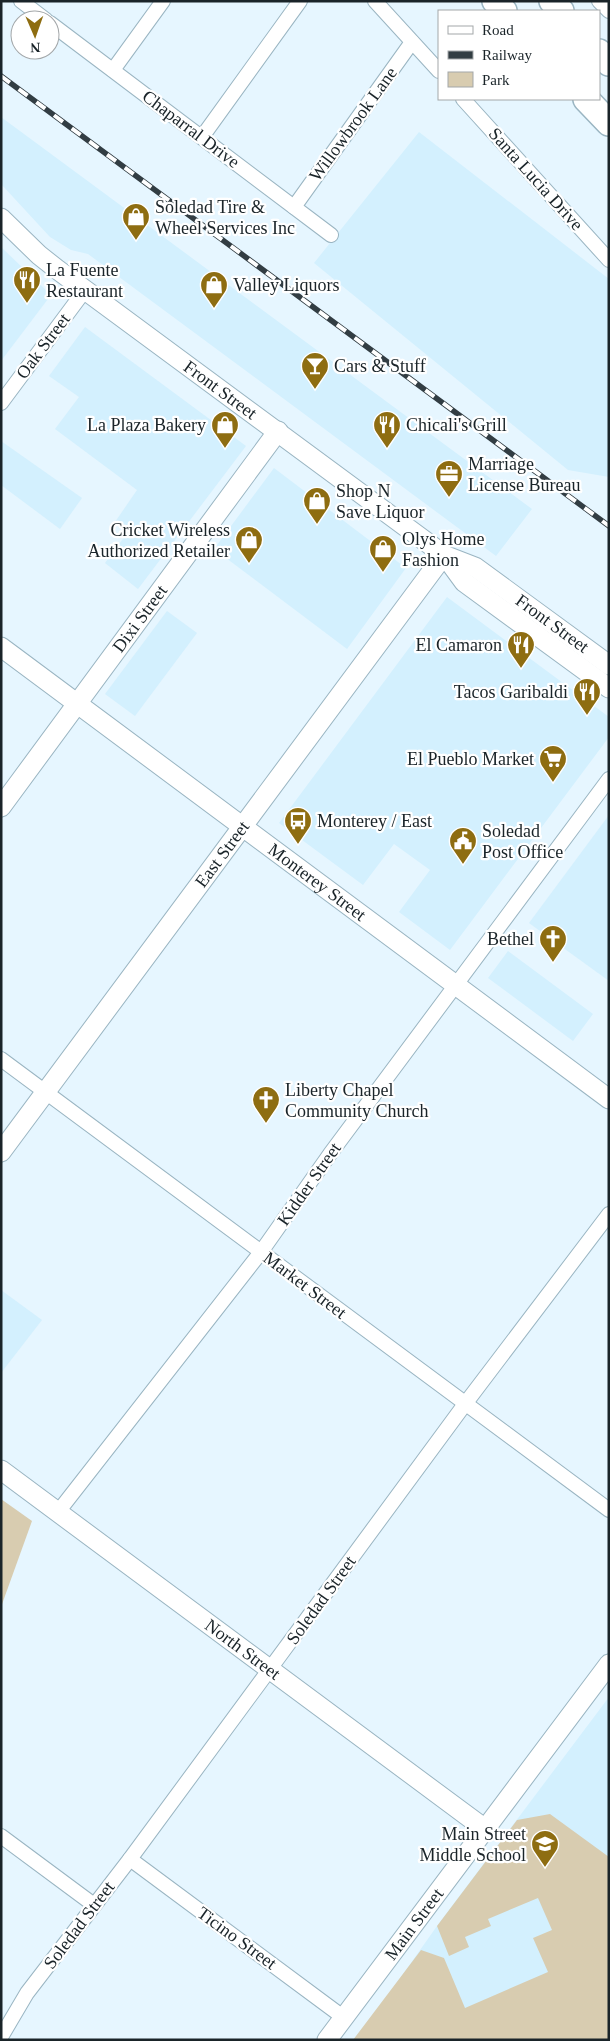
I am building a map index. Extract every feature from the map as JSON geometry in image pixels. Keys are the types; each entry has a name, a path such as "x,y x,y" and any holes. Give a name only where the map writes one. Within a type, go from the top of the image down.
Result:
{"highway":[{"path":"600,53 609,63"},
{"path":"587,100 609,123"}],"street":[{"path":"21,1 33,10"},
{"path":"113,70 163,1"},
{"path":"202,137 300,1"},
{"path":"375,1 438,71"},
{"path":"599,1 609,11"},
{"name":"Chaparral Drive","path":"60,30 331,235"},
{"name":"Willowbrook Lane","path":"294,207 412,42"},
{"name":"Santa Lucia Drive","path":"464,100 609,260"},
{"name":"Front Street","path":"1,218 39,255 85,290 444,555 475,567 609,665"},
{"name":"Oak Street","path":"1,403 85,290"},
{"name":"Dixi Street","path":"1,807 278,431"},
{"name":"Front Street","path":"444,555 464,582 609,688"},
{"name":"East Street","path":"1,1152 444,555"},
{"name":"Monterey Street","path":"1,646 609,1099"},
{"name":"Kidder Street","path":"58,1512 261,1252 330,1154 609,779"},
{"name":"Market Street","path":"1,1059 609,1510"},
{"name":"Soledad Street","path":"1,2037 27,1993 130,1859 465,1404 609,1214"},
{"name":"North Street","path":"1,1470 484,1829"},
{"name":"Main Street","path":"327,2040 609,1664"},
{"path":"1,1836 94,1905"},
{"name":"Ticino Street","path":"130,1859 344,2017"}],"shaded area":[{"path":"1,117 532,509 496,556 88,254 71,250 50,237 1,184"},
{"path":"419,132 609,279 609,477 568,470 314,263"},
{"path":"1,247 51,295 1,361"},
{"path":"85,327 246,446 138,589 105,563 128,532 115,522 137,490 55,429 79,397 49,376"},
{"path":"1,441 82,498 60,529 1,485"},
{"path":"274,468 406,568 347,649 214,549"},
{"path":"447,597 609,717 609,737 450,950 399,912 430,870 394,844 363,885 279,823"},
{"path":"167,611 197,633 135,716 105,694"},
{"path":"609,815 609,981 529,923"},
{"path":"508,951 593,1014 573,1041 488,978"},
{"path":"1,1290 42,1320 1,1373"},
{"name":"Main Street Middle School","path":"609,1697 609,2040 353,2040 389,1994 437,1926"}],"green space":[{"path":"1,1499 32,1521 1,1607"},
{"name":"Main Street Middle School","path":"550,1814 609,1857 609,2040 353,2040 421,1950 444,1958 465,2008 548,1972 533,1938 552,1930 538,1898 488,1919 491,1926 465,1937 469,1947 449,1956 437,1926 517,1820"}],"railway":[{"path":"1,76 609,526"}],"place":[{"name":"Soledad Tire & Wheel Services Inc","path":"136,241"},
{"name":"La Fuente Restaurant","path":"27,304"},
{"name":"Valley Liquors","path":"214,309"},
{"name":"Cars & Stuff","path":"315,390"},
{"name":"La Plaza Bakery","path":"225,449"},
{"name":"Chicali's Grill","path":"387,449"},
{"name":"Marriage License Bureau","path":"449,498"},
{"name":"Shop N Save Liquor","path":"317,525"},
{"name":"Cricket Wireless Authorized Retailer","path":"249,564"},
{"name":"Olys Home Fashion","path":"383,573"},
{"name":"El Camaron","path":"521,669"},
{"name":"Tacos Garibaldi","path":"587,716"},
{"name":"El Pueblo Market","path":"553,783"},
{"name":"Monterey / East","path":"298,845"},
{"name":"Soledad Post Office","path":"463,865"},
{"name":"Bethel","path":"553,963"},
{"name":"Liberty Chapel Community Church","path":"266,1124"},
{"name":"Main Street Middle School","path":"545,1868"}]}
